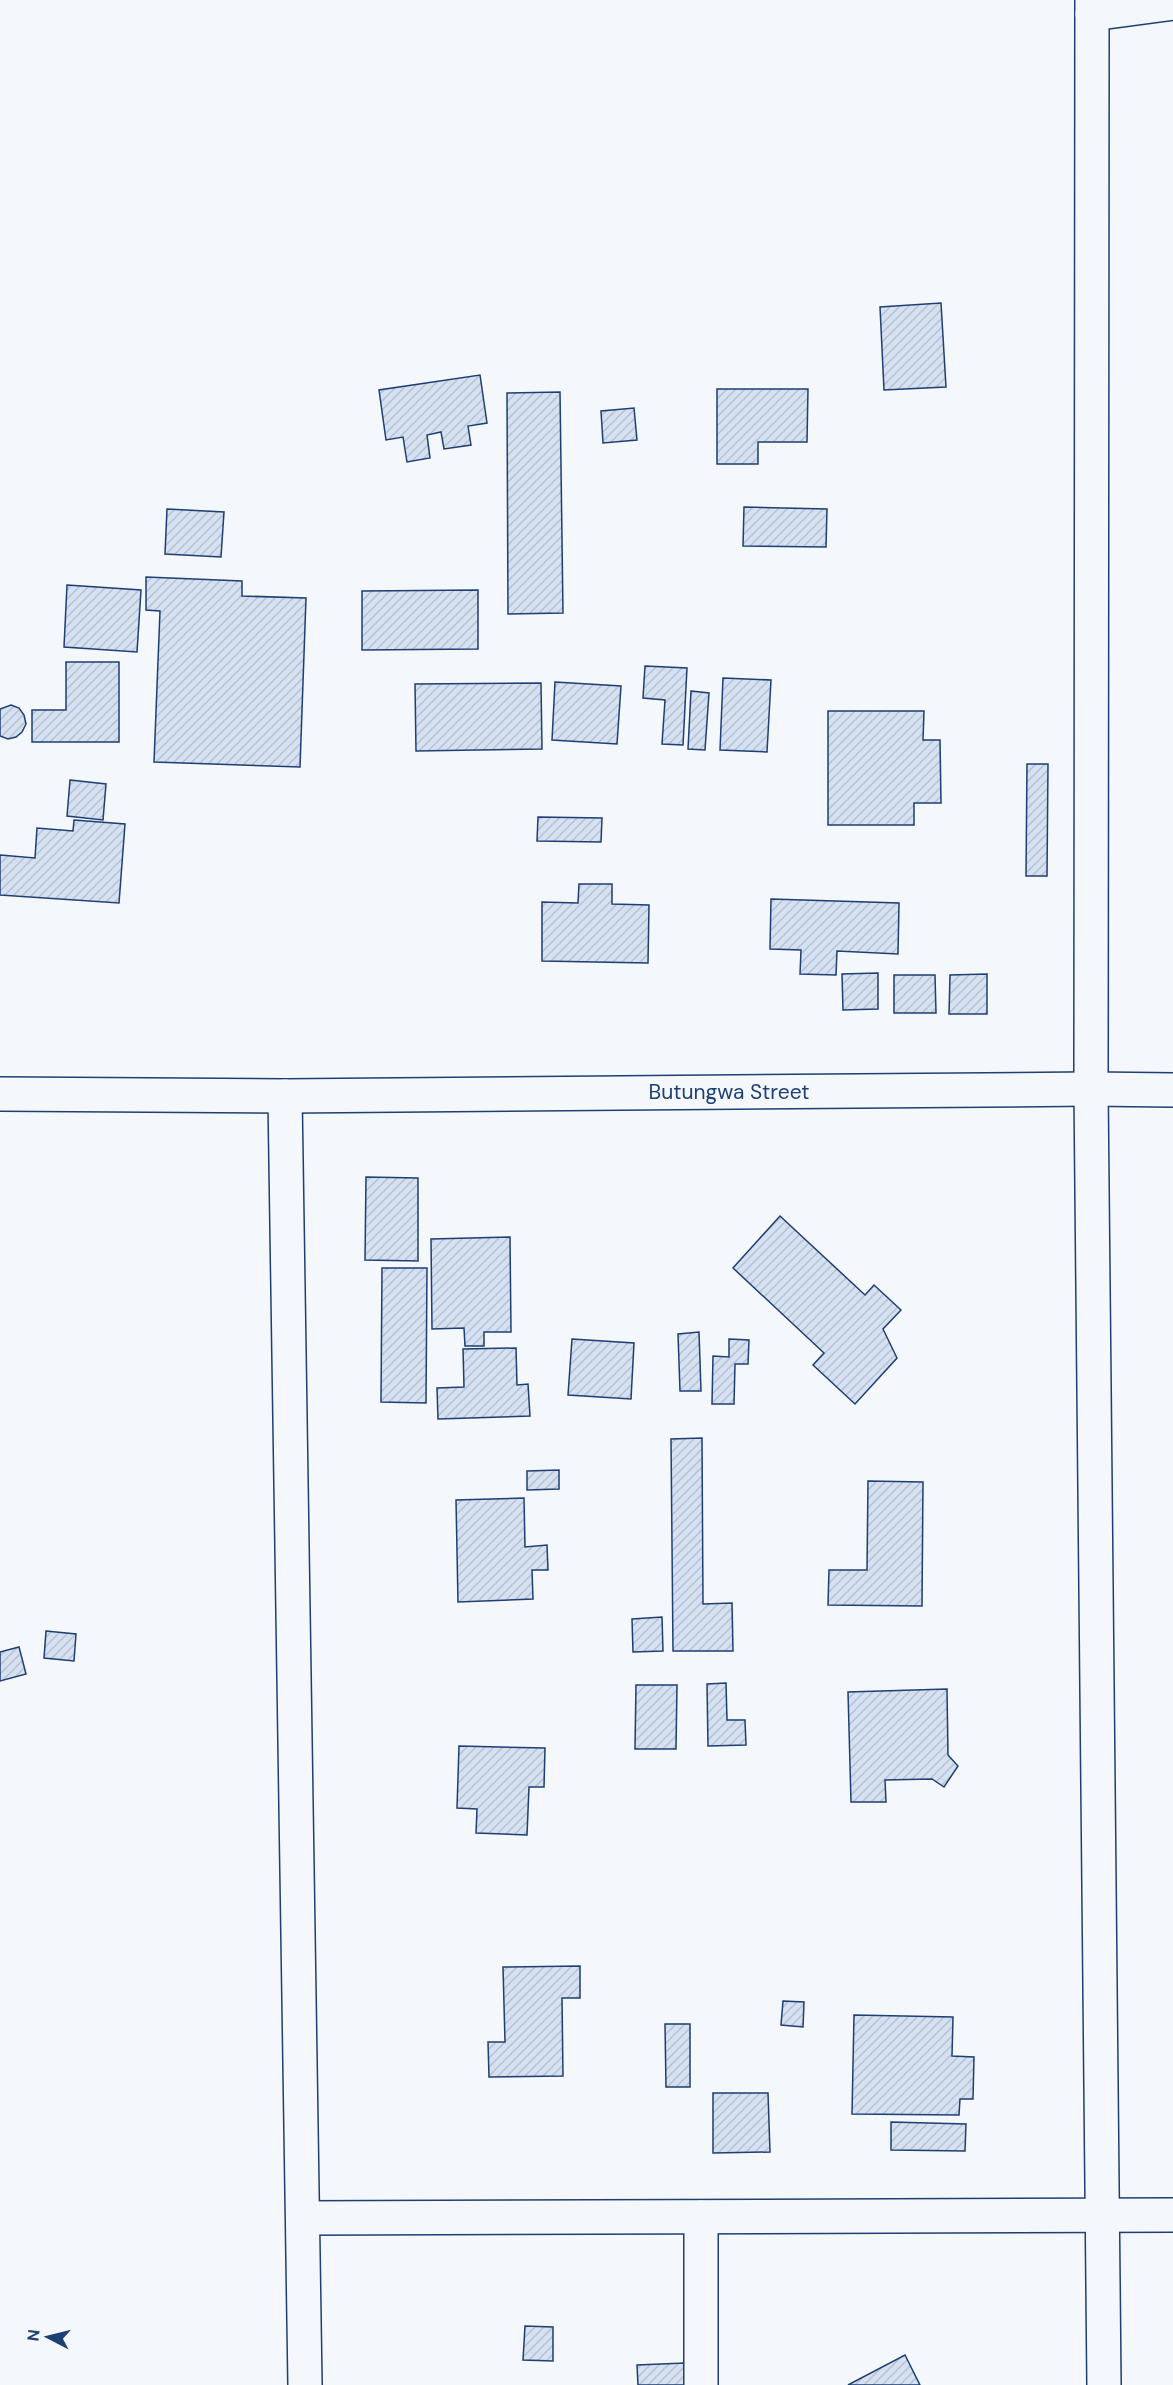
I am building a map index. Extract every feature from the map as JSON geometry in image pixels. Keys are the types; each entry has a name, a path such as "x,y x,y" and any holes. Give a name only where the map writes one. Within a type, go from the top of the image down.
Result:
{"street":[{"path":"1104,2385 1091,1089 1092,7 1173,3"},
{"name":"Butungwa Street","path":"0,1094 285,1096 1173,1090"},
{"path":"285,1096 305,2385"},
{"path":"304,2218 1173,2215"},
{"path":"701,2217 701,2385"}],"building":[{"path":"941,303 946,387 884,390 880,307"},
{"path":"480,375 487,423 468,426 471,445 444,449 441,432 427,435 430,458 407,462 403,437 386,440 379,390"},
{"path":"717,389 808,389 807,442 758,442 758,464 717,464"},
{"path":"560,392 563,613 508,614 507,393"},
{"path":"634,408 637,440 603,443 601,411"},
{"path":"744,507 827,509 826,547 743,546"},
{"path":"167,509 224,512 221,557 165,554"},
{"path":"146,577 242,581 242,596 306,598 300,767 154,762 160,611 146,610"},
{"path":"67,585 141,590 137,652 64,647"},
{"path":"478,590 478,649 362,650 362,591"},
{"path":"66,662 119,662 119,742 32,742 32,710 66,710"},
{"path":"645,666 687,668 683,745 662,744 665,700 643,698"},
{"path":"723,678 771,680 767,752 720,750"},
{"path":"555,682 621,686 617,744 552,740"},
{"path":"541,683 542,749 416,751 415,684"},
{"path":"691,691 709,693 705,750 688,749"},
{"path":"11,705 19,708 26,724 16,737 8,739 0,736 0,709"},
{"path":"828,711 924,711 923,740 940,740 941,803 914,803 914,825 828,825"},
{"path":"1027,764 1048,764 1047,876 1026,876"},
{"path":"70,780 106,784 103,820 67,816"},
{"path":"538,817 602,818 601,842 537,841"},
{"path":"74,820 125,824 119,903 0,895 0,855 35,858 37,828 73,831"},
{"path":"579,884 612,884 612,904 649,905 648,963 542,961 542,902 578,903"},
{"path":"771,899 899,903 898,954 837,951 836,975 800,974 801,950 770,949"},
{"path":"878,973 878,1009 843,1010 842,974"},
{"path":"987,974 987,1014 949,1014 950,975"},
{"path":"894,975 935,975 936,1013 894,1013"},
{"path":"366,1177 418,1178 418,1261 365,1260"},
{"path":"780,1216 865,1295 874,1285 901,1310 883,1329 897,1358 855,1404 813,1365 824,1353 733,1268"},
{"path":"510,1237 511,1332 484,1332 484,1346 465,1346 464,1328 432,1329 431,1239"},
{"path":"382,1268 427,1268 426,1403 381,1402"},
{"path":"699,1332 701,1391 680,1391 678,1334"},
{"path":"572,1339 634,1343 631,1399 568,1395"},
{"path":"729,1339 749,1340 748,1364 735,1364 734,1404 712,1404 713,1356 729,1357"},
{"path":"516,1348 517,1385 528,1384 530,1416 438,1419 437,1388 464,1387 463,1349"},
{"path":"702,1438 703,1604 732,1603 733,1651 673,1651 671,1439"},
{"path":"559,1470 559,1489 527,1490 527,1471"},
{"path":"868,1481 923,1482 922,1606 828,1605 829,1570 867,1570"},
{"path":"524,1498 525,1547 547,1545 548,1570 532,1570 533,1599 458,1602 456,1500"},
{"path":"662,1617 663,1651 633,1652 632,1619"},
{"path":"46,1631 76,1634 74,1661 44,1658"},
{"path":"19,1647 26,1674 0,1681 0,1652"},
{"path":"726,1683 727,1720 745,1720 746,1745 708,1746 707,1684"},
{"path":"636,1685 677,1685 676,1749 635,1749"},
{"path":"947,1689 948,1755 958,1766 944,1787 932,1779 885,1780 886,1802 851,1802 848,1692"},
{"path":"459,1746 545,1748 544,1787 529,1787 527,1835 476,1833 477,1809 457,1808"},
{"path":"580,1966 580,1998 562,1998 563,2076 489,2077 488,2042 505,2042 503,1967"},
{"path":"783,2001 804,2002 803,2027 781,2025"},
{"path":"854,2015 953,2017 952,2056 974,2057 973,2099 960,2099 959,2115 852,2114"},
{"path":"665,2024 690,2024 690,2087 666,2087"},
{"path":"713,2093 768,2093 770,2152 713,2153"},
{"path":"891,2122 966,2124 965,2151 891,2150"},
{"path":"525,2326 553,2327 553,2361 523,2360"},
{"path":"905,2355 920,2385 848,2385"},
{"path":"685,2363 685,2385 638,2385 637,2365"}]}
